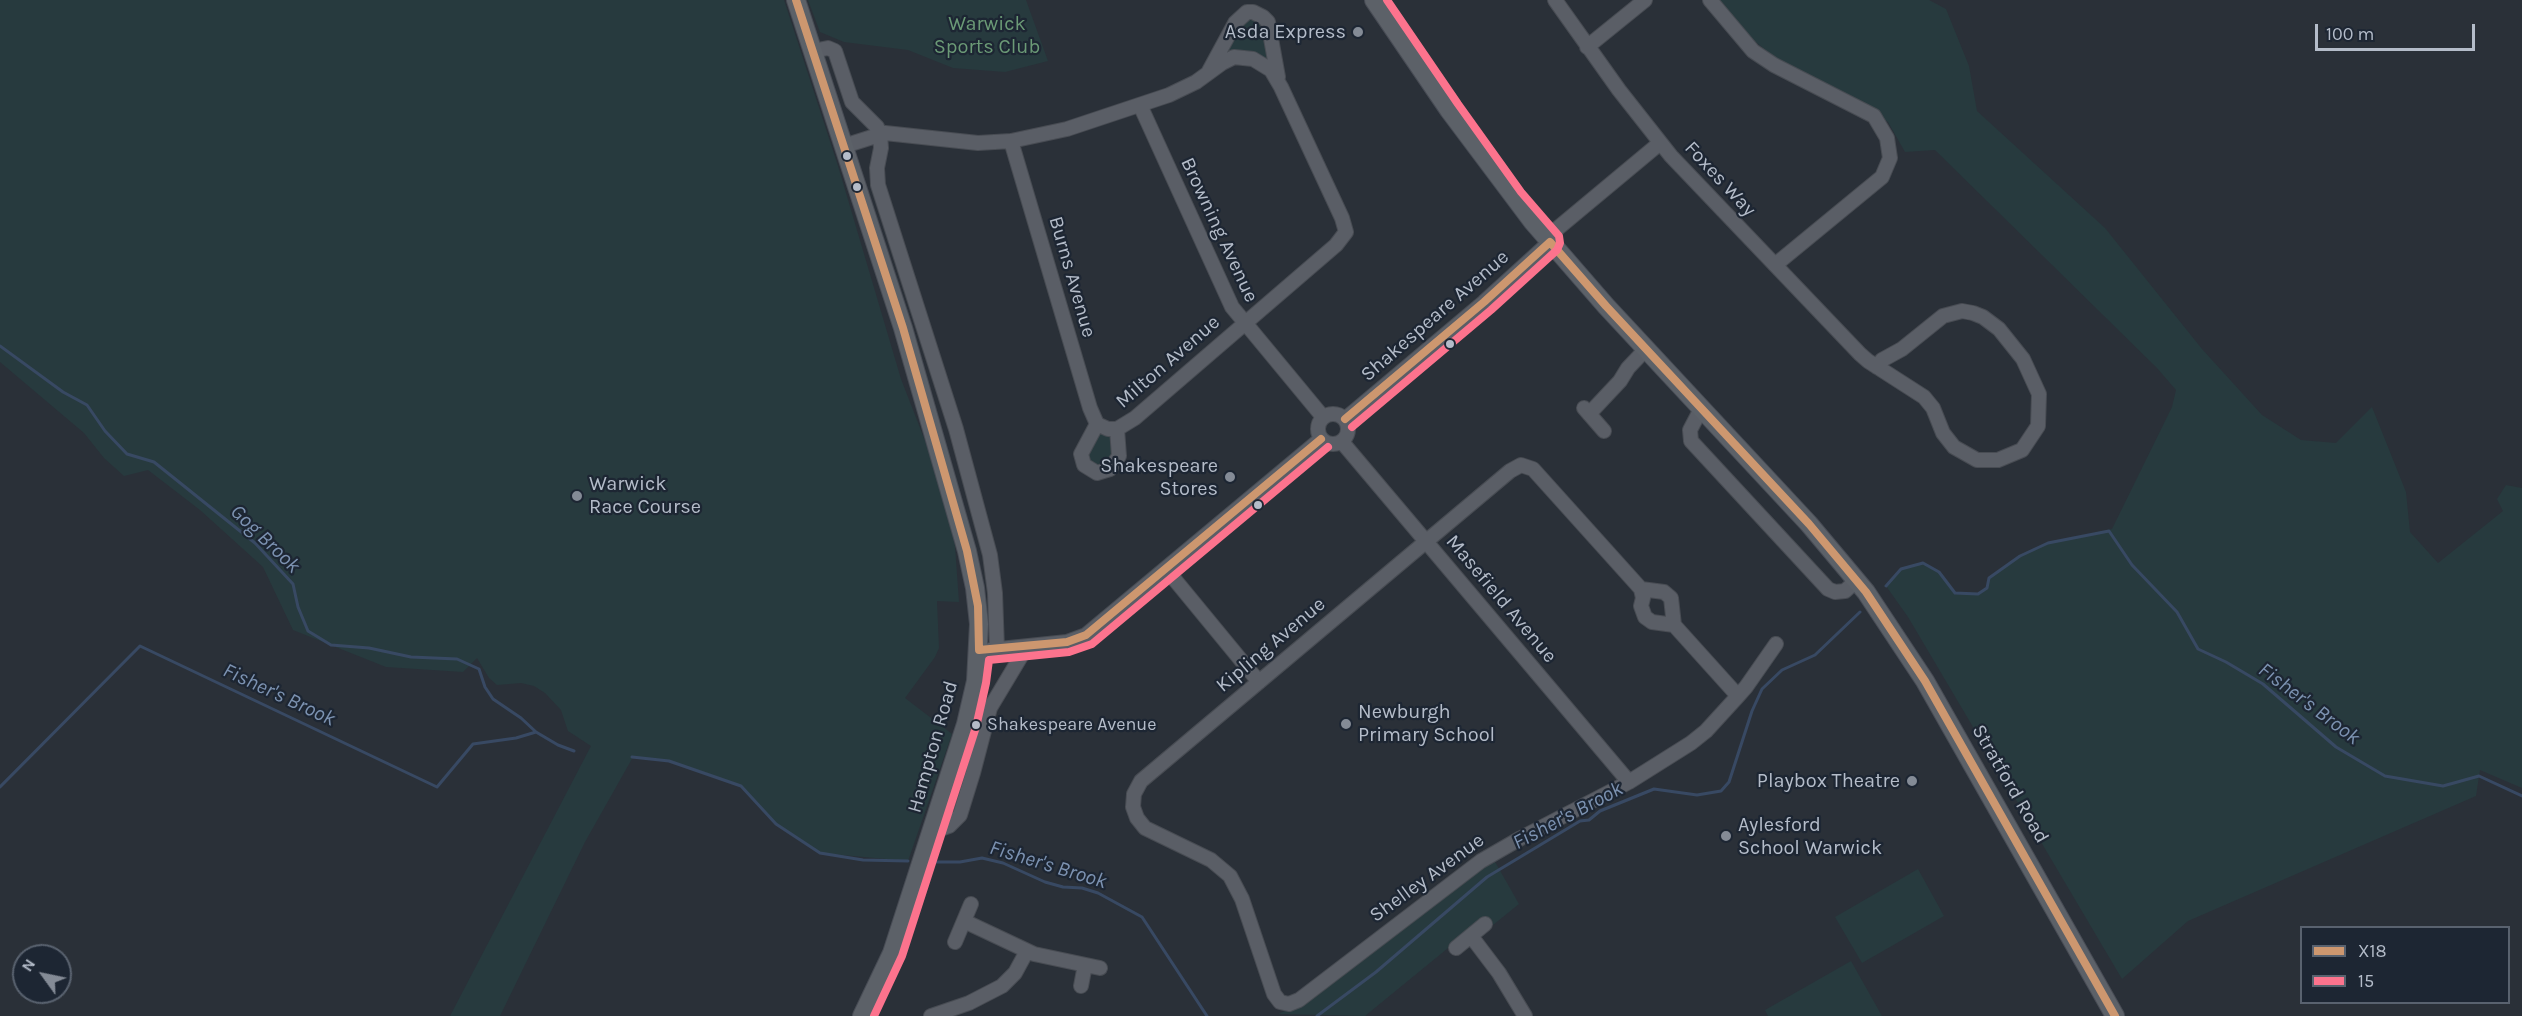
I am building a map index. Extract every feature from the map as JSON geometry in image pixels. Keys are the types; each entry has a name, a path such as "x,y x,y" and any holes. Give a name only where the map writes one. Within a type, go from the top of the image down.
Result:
{"main road":[{"name":"Hampton Road","path":"796,0 903,328 967,551 978,606 979,650 971,706 892,953 862,1016"},
{"name":"Stratford Road","path":"1374,0 1449,110 1513,198 1646,349 1809,524 1857,580 1925,681 2115,1016"}],"street":[{"name":"Foxes Way","path":"1555,0 1587,47 1660,142 1860,354 1877,367 1924,397 1933,408 1948,442 1968,456 1991,461 2007,458 2022,450 2038,426 2041,407 2039,394 2023,359 1999,330 1983,317 1973,313 1962,311 1943,316 1902,349 1882,360 1877,367"},
{"path":"1587,47 1645,0"},
{"path":"1710,0 1753,51 1774,66 1874,117 1887,138 1890,158 1882,177 1775,265"},
{"path":"1208,73 1235,23 1247,12 1258,13 1268,22 1281,87"},
{"path":"813,51 828,48 835,51 852,102 877,127 880,134 882,143 877,168 878,185 956,429 990,555 995,593 997,649"},
{"path":"844,146 880,134 978,143 1011,141 1067,129 1178,91 1234,57 1253,59 1271,70 1281,87"},
{"name":"Milton Avenue","path":"1117,429 1135,418 1336,245 1346,232 1342,218 1281,87"},
{"name":"Browning Avenue","path":"1140,105 1232,307 1323,417"},
{"name":"Burns Avenue","path":"1011,141 1090,408 1097,424"},
{"name":"Shakespeare Avenue","path":"1345,419 1484,302 1548,240 1660,142"},
{"path":"1604,431 1586,411 1620,381 1628,368 1646,349"},
{"path":"1701,409 1690,430 1691,441 1828,589 1840,592 1851,587 1857,580"},
{"path":"1333,414 1345,419 1348,432 1342,442 1332,445 1321,440 1318,427 1323,417 1333,414"},
{"path":"1097,424 1108,429 1117,429 1119,456 1110,469 1096,473 1084,465 1081,454 1097,424"},
{"path":"979,650 1072,641 1086,635 1321,440"},
{"name":"Masefield Avenue","path":"1342,442 1629,782"},
{"name":"Kipling Avenue","path":"1299,1000 1284,1004 1274,994 1242,899 1230,876 1211,860 1145,828 1140,823 1134,813 1132,801 1141,781 1426,540 1510,471 1521,465 1527,466 1641,589"},
{"path":"1166,569 1259,681"},
{"path":"1674,625 1652,622 1646,617 1641,606 1643,598 1641,589 1664,592 1671,598 1674,625 1738,696"},
{"name":"Shelley Avenue","path":"1299,1000 1394,925 1481,861 1521,837 1629,782 1700,736 1738,696 1776,644"},
{"path":"932,832 949,826 960,815 976,765 990,708 1020,658 1022,647"},
{"path":"955,942 971,904"},
{"path":"964,921 1027,951 1100,968"},
{"path":"1456,948 1485,924"},
{"path":"1472,936 1499,973 1524,1016"},
{"path":"931,1016 973,1009 1007,982 1019,968 1027,951"},
{"path":"1081,986 1085,965"}],"green space":[{"name":"Warwick Race Course","path":"0,0 784,0 838,166 901,379 934,464 954,532 959,602 937,601 939,648 905,698 952,734 908,861 820,853 776,824 741,786 669,761 633,757 585,842 500,1016 450,1016 591,746 568,731 561,710 545,693 534,686 521,683 497,685 489,678 477,658 463,672 386,667 293,630 263,567 200,510 148,470 124,476 104,458 84,433 0,362"},
{"name":"Warwick Sports Club","path":"808,0 1026,0 1048,61 1005,72 953,68 908,50 844,42 820,32"},
{"path":"1716,0 1929,0 1946,9 1969,66 1977,111 2105,228 2202,349 2262,415 2301,440 2336,443 2372,407 2406,492 2410,532 2438,563 2503,511 2497,499 2506,485 2522,488 2522,788 2480,770 2476,796 2188,921 2122,979 1908,617 1886,586 1901,569 1923,563 1939,572 1955,593 1978,594 1987,588 1989,578 2017,557 2048,543 2112,529 2172,407 2176,390 2157,368 1935,150 1905,152 1888,122 1775,58 1751,38"},
{"path":"1251,16 1262,19 1269,62 1222,58 1241,22"},
{"path":"1099,433 1110,437 1113,452 1112,461 1097,469 1086,460 1092,440"},
{"path":"1494,860 1519,904 1493,925 1486,917 1476,922 1453,944 1365,1016 1278,1014 1296,1006"},
{"path":"1918,869 1944,916 1862,963 1835,917"},
{"path":"1851,961 1882,1016 1768,1016 1765,1010"}],"waterway":[{"name":"Gog Brook","path":"0,346 63,392 87,405 105,431 127,454 154,462 255,543 293,584 298,607 308,631 331,645 369,648 411,657 457,659 479,669 485,687 493,699 521,718 536,732"},
{"name":"Fisher's Brook","path":"1886,586 1901,569 1923,563 1939,572 1955,593 1978,594 1987,588 1989,578 2020,556 2048,543 2109,531 2132,565 2177,612 2198,649 2226,662 2263,684 2336,747 2385,776 2443,786 2479,776 2522,796"},
{"name":"Fisher's Brook","path":"1317,1016 1376,972 1487,877 1580,821 1589,820 1600,811 1654,789 1697,795 1721,791 1729,782 1752,711 1762,689 1782,670 1815,655 1860,612"},
{"name":"Fisher's Brook","path":"0,787 140,646 437,787 473,744 516,738 536,732 574,751"},
{"name":"Fisher's Brook","path":"632,757 669,761 741,786 776,824 820,853 863,860 908,861"},
{"name":"Fisher's Brook","path":"930,862 960,862 982,858 1003,863 1045,882 1098,893 1142,917 1207,1016"}],"transit line":[{"name":"X18","path":"796,0 903,328 967,551 978,606 979,650 1067,642 1086,635 1321,439"},
{"name":"15","path":"1352,427 1491,310 1557,250 1560,243 1559,236 1521,192 1387,0"},
{"name":"X18","path":"1345,419 1484,302 1550,242 1606,306 1809,524 1866,592 1925,681 2115,1016"},
{"name":"15","path":"874,1016 902,956 976,727 989,660 1069,652 1092,644 1328,447"}],"place":[{"name":"Asda Express","path":"1358,32"},
{"name":"Shakespeare Stores","path":"1230,477"},
{"name":"Warwick Race Course","path":"577,496"},
{"name":"Newburgh Primary School","path":"1346,724"},
{"name":"Shakespeare Avenue","path":"976,725"},
{"name":"Playbox Theatre","path":"1912,781"},
{"name":"Aylesford School Warwick","path":"1726,836"}]}
